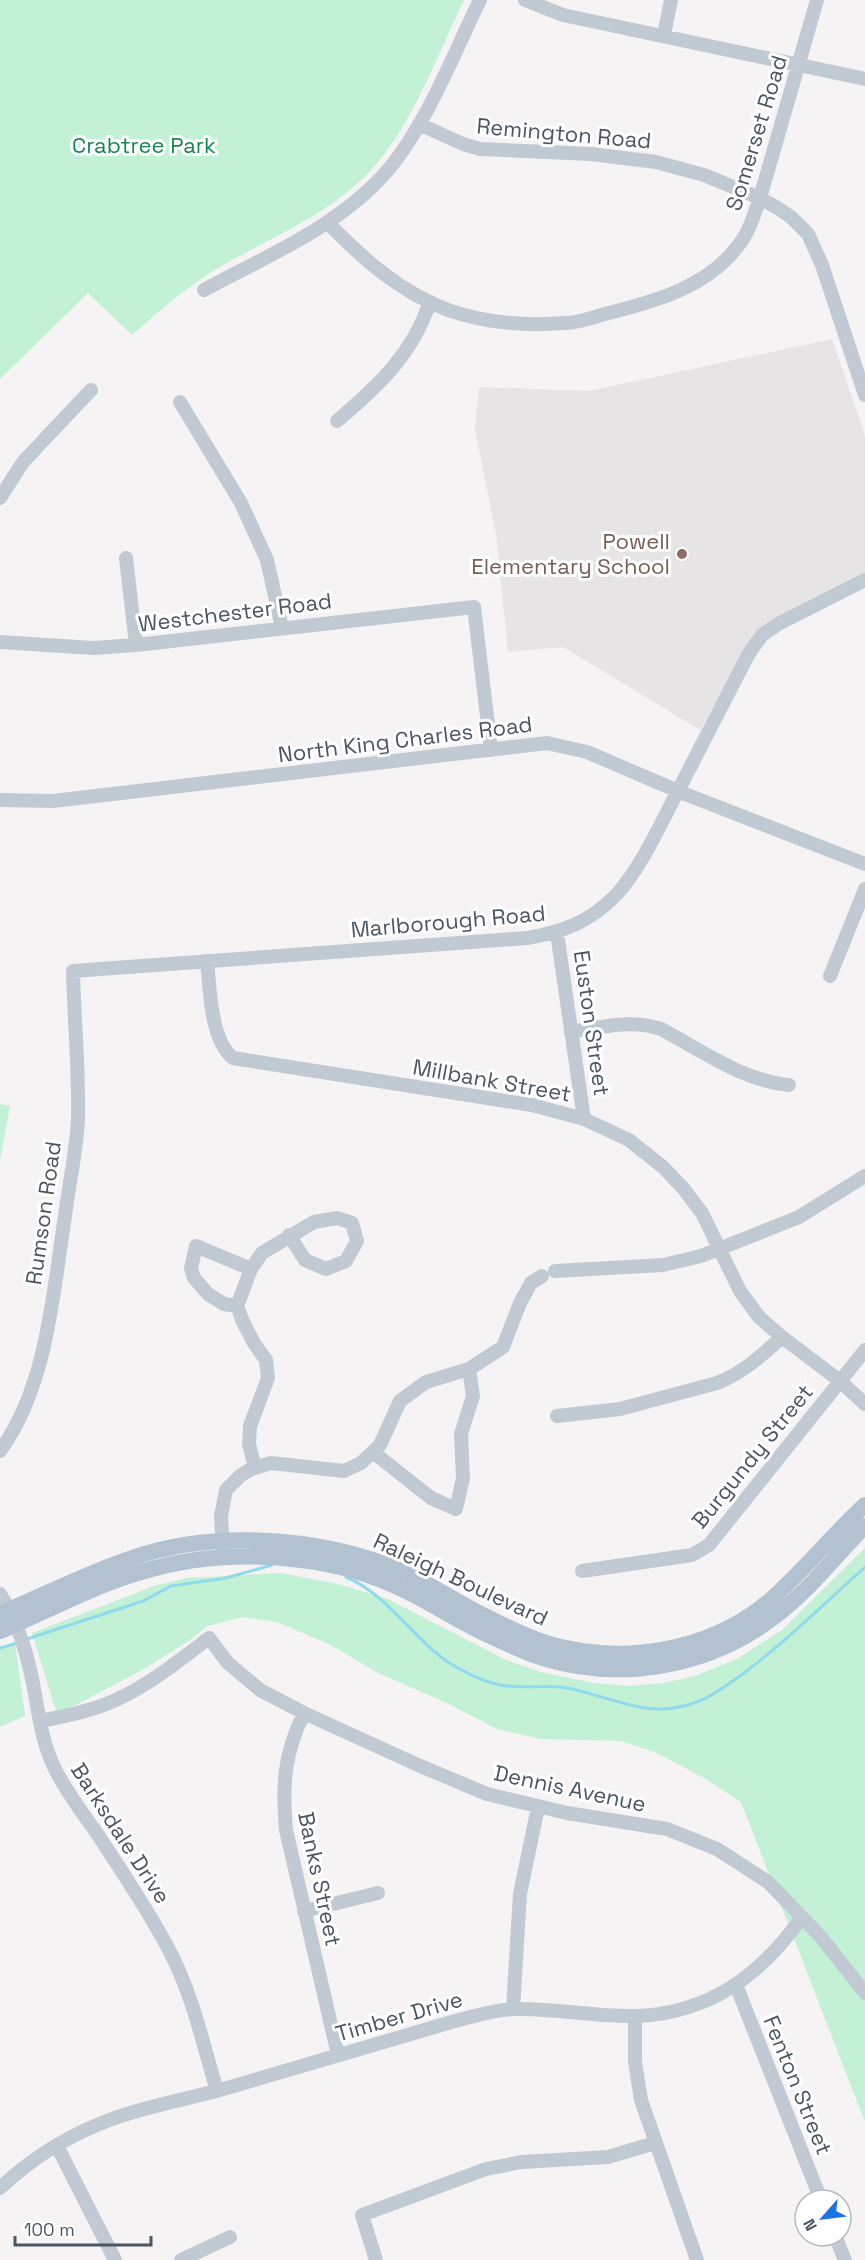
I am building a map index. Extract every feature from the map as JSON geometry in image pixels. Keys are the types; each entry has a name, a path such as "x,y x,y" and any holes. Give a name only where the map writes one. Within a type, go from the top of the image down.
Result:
{"main road":[{"name":"Raleigh Boulevard","path":"223,1549 245,1540 303,1544 361,1557 406,1573 532,1638 574,1650 624,1654 652,1651 691,1642 744,1618 766,1604 865,1505"},
{"name":"Raleigh Boulevard","path":"0,1631 9,1616 104,1568 135,1557 193,1544 223,1549 245,1556 301,1560 357,1572 400,1588 476,1629 527,1653 571,1665 624,1670 654,1667 687,1660 730,1644 775,1617 865,1526"}],"street":[{"path":"204,290 328,223 378,181 404,149 420,124 480,0"},
{"path":"525,0 563,15 865,79"},
{"path":"664,35 671,0"},
{"name":"Somerset Road","path":"328,223 366,261 400,286 449,310 500,322 568,323 635,306 677,292 699,280 722,263 737,247 750,227 817,0"},
{"name":"Remington Road","path":"420,124 463,144 480,149 591,154 656,162 704,175 760,198 791,217 808,234 822,265 865,395"},
{"path":"337,420 365,396 407,351 421,327 430,302"},
{"path":"0,498 23,462 91,390"},
{"path":"180,402 241,503 267,560 282,628"},
{"path":"126,558 136,645"},
{"name":"Marlborough Road","path":"73,971 528,938 557,933 590,916 617,894 633,872 678,791 748,655 762,635 780,623 865,580"},
{"name":"Westchester Road","path":"0,642 93,648 136,645 474,607 491,750"},
{"name":"North King Charles Road","path":"0,800 53,801 547,743 587,752 678,791 865,864"},
{"path":"830,976 865,889"},
{"name":"Euston Street","path":"557,933 584,1119"},
{"name":"Millbank Street","path":"207,961 215,1026 226,1052 233,1058 531,1105 584,1119 628,1140 663,1167 702,1213 740,1291 759,1317 840,1381 865,1404"},
{"name":"Rumson Road","path":"0,1451 27,1403 39,1365 52,1301 78,1118 73,971"},
{"path":"572,1032 627,1023 646,1024 661,1029 749,1076 770,1084 789,1085"},
{"path":"223,1549 221,1516 226,1490 240,1476 271,1463 344,1471 362,1463 380,1445 400,1401 426,1382 469,1369 503,1347 520,1303 531,1283 549,1273 663,1265 701,1256 799,1217 865,1176"},
{"path":"255,1468 249,1444 250,1426 268,1378 266,1359 254,1343 237,1306 251,1269 262,1253 289,1235 314,1222 337,1218 352,1223 357,1241 346,1261 326,1269 305,1260 289,1235"},
{"path":"237,1306 224,1304 208,1294 195,1278 191,1268 196,1246 251,1269"},
{"path":"557,1416 620,1408 717,1383 751,1365 782,1337"},
{"name":"Burgundy Street","path":"582,1571 692,1555 709,1545 865,1350"},
{"path":"373,1452 431,1497 456,1509 463,1478 461,1434 473,1396 469,1369"},
{"name":"Barksdale Drive","path":"0,1594 28,1663 40,1721 54,1767 66,1790 148,1913 169,1950 183,1982 217,2091"},
{"name":"Dennis Avenue","path":"40,1721 90,1709 119,1698 159,1676 209,1638 228,1663 260,1689 304,1713 418,1766 487,1794 538,1807 667,1829 717,1849 768,1882 822,1938 865,1993"},
{"name":"Banks Street","path":"304,1713 285,1765 282,1794 286,1830 338,2055"},
{"path":"513,2009 520,1894 538,1807"},
{"path":"304,1911 378,1893"},
{"name":"Timber Drive","path":"0,2188 18,2171 57,2146 87,2129 114,2118 217,2091 487,2012 513,2009 635,2016 689,2006 736,1985 758,1970 774,1954 802,1917"},
{"name":"Fenton Street","path":"736,1985 816,2188"},
{"path":"635,2016 635,2062 641,2100 697,2260"},
{"path":"376,2260 362,2216 486,2169 522,2162 608,2157 655,2143"},
{"path":"57,2146 115,2260"},
{"path":"181,2260 230,2237"}],"shaded area":[{"name":"Powell Elementary School","path":"832,339 865,435 865,574 766,625 734,671 700,730 563,647 508,652 496,534 475,429 479,387 589,391"}],"green space":[{"name":"Crabtree Park","path":"0,0 464,0 423,90 398,134 370,171 336,201 298,225 207,275 174,299 132,335 88,293 0,379"},
{"path":"0,1104 10,1106 0,1160"},
{"path":"865,1548 865,2122 741,1802 704,1778 657,1753 621,1741 541,1739 497,1729 447,1703 378,1673 331,1645 277,1622 243,1617 208,1626 144,1669 74,1706 56,1711 32,1633 154,1586 187,1578 281,1573 338,1584 388,1599 506,1660 541,1672 594,1683 631,1686 663,1683 695,1676 737,1659 782,1630"},
{"path":"15,1642 25,1716 0,1727 0,1648"}],"waterway":[{"path":"27,1639 143,1601 171,1586 226,1578 272,1565"},
{"path":"346,1577 374,1594 438,1654 475,1677 508,1686 561,1687 635,1706 666,1709 681,1707 709,1697 755,1665 865,1567"},
{"path":"0,1648 18,1643"}],"place":[{"name":"Powell Elementary School","path":"682,554"}]}
